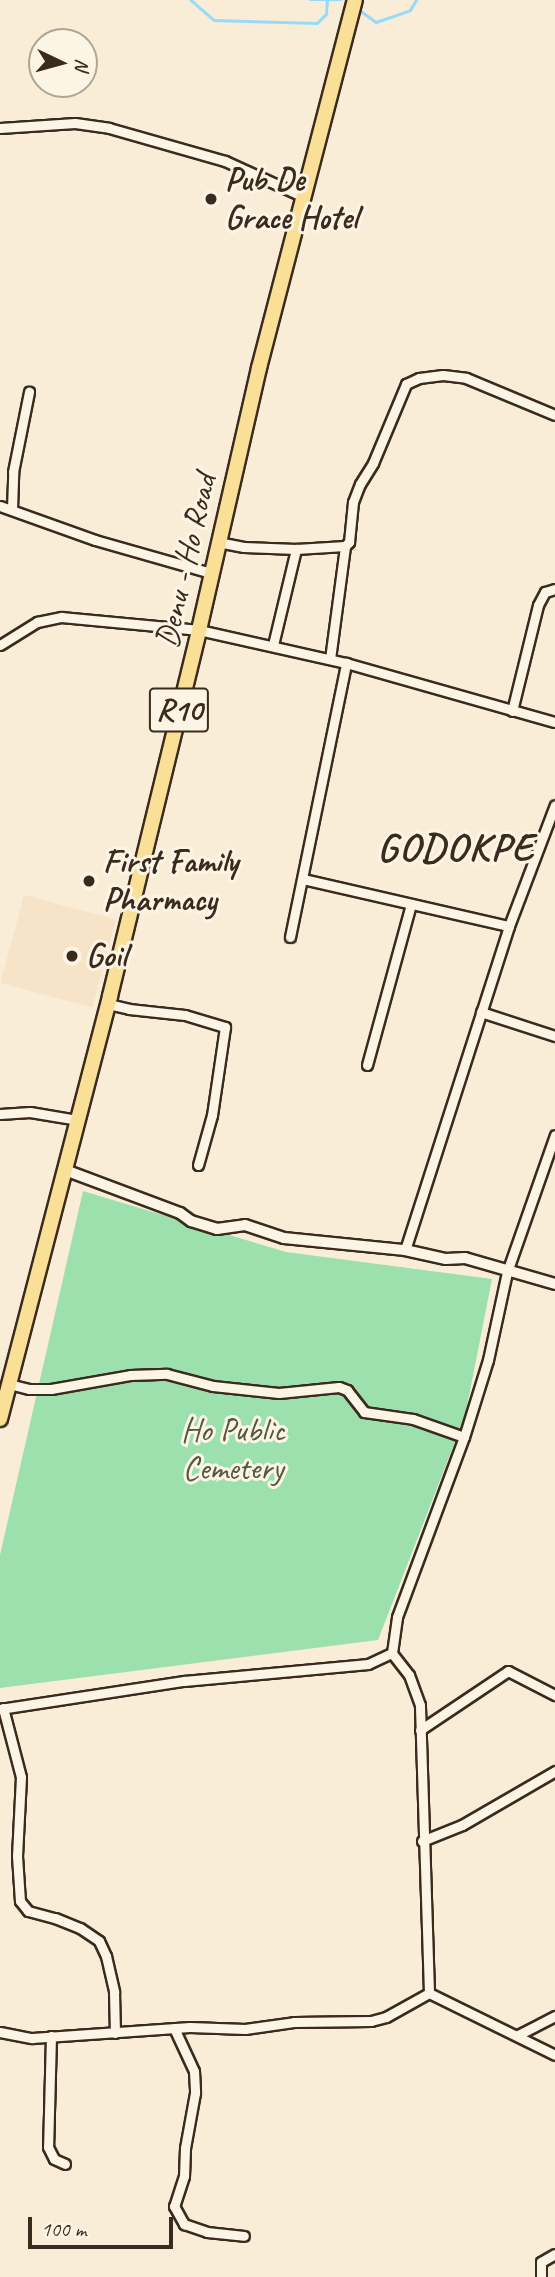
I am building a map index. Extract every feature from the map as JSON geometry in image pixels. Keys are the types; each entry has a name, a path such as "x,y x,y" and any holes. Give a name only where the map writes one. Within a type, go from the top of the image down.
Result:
{"main road":[{"name":"Denu - Ho Road","path":"0,1419 108,1004 199,630 258,368 355,0"}],"street":[{"path":"0,128 75,123 109,128 225,161 304,197"},
{"path":"330,659 353,502 406,384 419,377 443,375 466,378 555,415"},
{"path":"12,509 15,453 29,392"},
{"path":"0,506 94,540 211,573"},
{"path":"218,542 243,547 296,549 345,546"},
{"path":"273,645 296,549"},
{"path":"512,711 538,606 545,592 555,589"},
{"path":"0,645 37,622 61,617 199,630 346,663 555,722"},
{"path":"290,937 346,663"},
{"path":"405,1250 509,926 555,805"},
{"path":"303,880 509,926"},
{"path":"367,1065 411,904"},
{"path":"108,1004 141,1011 185,1015 225,1027 212,1115 198,1164"},
{"path":"481,1012 555,1036"},
{"path":"0,1114 30,1112 78,1120"},
{"path":"429,1993 419,1705 409,1675 392,1653 397,1617 464,1437 488,1360 507,1272 551,1159 555,1135"},
{"path":"65,1170 180,1213 191,1222 217,1229 245,1225 284,1238 405,1250 426,1256 465,1258 555,1284"},
{"path":"9,1384 29,1390 51,1389 130,1375 167,1374 213,1386 279,1393 338,1387 347,1390 364,1412 413,1419 464,1437"},
{"path":"115,2033 114,1992 106,1956 99,1941 80,1928 28,1912 20,1901 16,1856 21,1777 1,1709 184,1681 368,1664 392,1653"},
{"path":"420,1730 508,1671 555,1695"},
{"path":"422,1841 462,1825 555,1771"},
{"path":"0,2032 32,2038 174,2028 245,2029 294,2022 371,2021 386,2017 429,1993"},
{"path":"429,1993 555,2055"},
{"path":"518,2035 555,2016"},
{"path":"174,2028 194,2071 195,2093 185,2148 184,2176 174,2206 184,2224 207,2232 244,2236"},
{"path":"51,2036 48,2147 54,2159 65,2164"},
{"path":"541,2277 541,2262 555,2255"}],"shaded area":[{"path":"24,895 116,920 92,1007 0,983"}],"green space":[{"name":"Ho Public Cemetery","path":"83,1191 286,1252 492,1279 465,1416 378,1640 0,1688 0,1555"}],"waterway":[{"path":"191,0 214,20 317,23 326,14 327,1"},
{"path":"310,0 341,0"},
{"path":"361,11 376,22 410,10 416,0"}],"place":[{"name":"Pub De Grace Hotel","path":"211,199"},
{"name":"First Family Pharmacy","path":"89,881"},
{"name":"Goil","path":"72,956"}],"district":[{"name":"GODOKPE","path":"456,847"}]}
